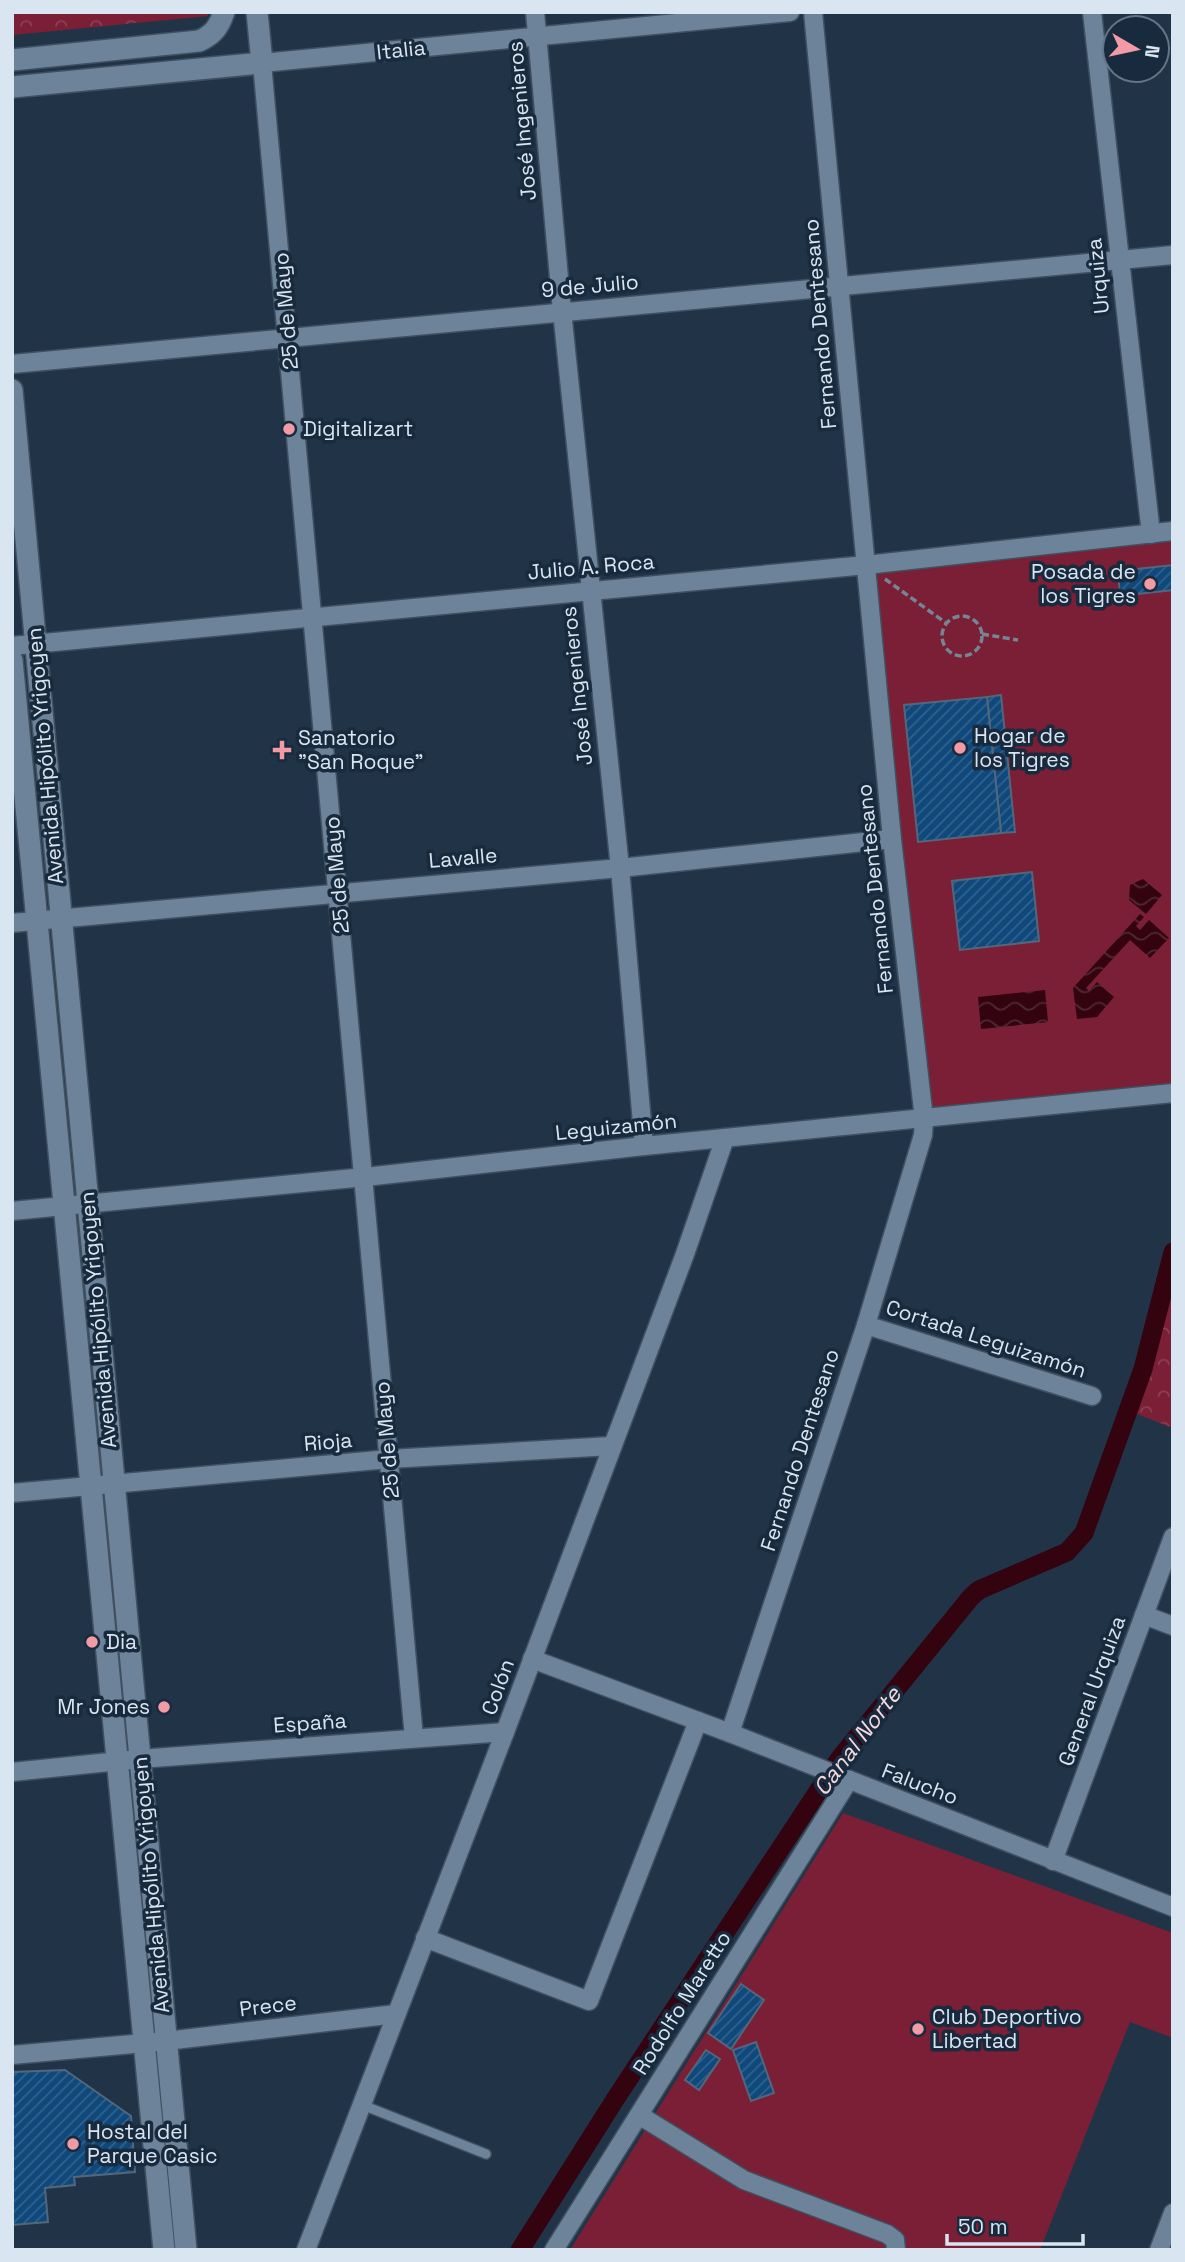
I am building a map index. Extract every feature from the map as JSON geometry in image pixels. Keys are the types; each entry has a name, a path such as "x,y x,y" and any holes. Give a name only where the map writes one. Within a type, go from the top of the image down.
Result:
{"street":[{"path":"12,60 199,41 211,36 220,24 224,12"},
{"name":"25 de Mayo","path":"257,12 289,340 414,1738"},
{"name":"José Ingenieros","path":"535,12 562,311 620,868 644,1146"},
{"name":"Italia","path":"12,87 790,12"},
{"name":"Fernando Dentesano","path":"730,1733 866,1325 923,1136 924,1119 892,839 813,12"},
{"name":"Urquiza","path":"1092,12 1151,534"},
{"name":"9 de Julio","path":"12,364 1173,255"},
{"name":"Avenida Hipólito Yrigoyen","path":"12,390 186,2250"},
{"name":"Julio A. Roca","path":"12,646 866,565 1173,531"},
{"name":"Avenida Hipólito Yrigoyen","path":"12,660 164,2250"},
{"name":"Lavalle","path":"12,923 620,868 892,839"},
{"name":"Leguizamón","path":"12,1211 365,1178 644,1146 1173,1093"},
{"name":"Colón","path":"306,2250 533,1659 685,1254 725,1138"},
{"name":"Cortada Leguizamón","path":"866,1325 1092,1396"},
{"name":"Rioja","path":"12,1493 389,1459 611,1446"},
{"name":"General Urquiza","path":"1053,1861 1173,1537"},
{"path":"1144,1615 1173,1626"},
{"name":"Falucho","path":"533,1659 730,1733 1173,1907"},
{"path":"425,1938 589,2001 698,1721"},
{"name":"España","path":"12,1772 139,1759 505,1732"},
{"name":"Rodolfo Maretto","path":"554,2250 849,1780"},
{"name":"Prece","path":"12,2055 396,2014"},
{"path":"639,2115 744,2180 887,2234 895,2240 896,2250"},
{"path":"1159,2250 1173,2213"}],"lane":[{"path":"360,2104 486,2154"}],"path":[{"path":"866,565 946,624"},
{"path":"953,618 972,618 979,625 982,634 980,644 966,656 947,650 942,632 946,624 953,618"},
{"path":"982,634 1017,640"}],"green space":[{"path":"12,12 208,12 208,16 12,35"},
{"path":"1173,531 1173,1093 924,1119 866,565"},
{"path":"1173,1271 1173,1428 1137,1414"},
{"name":"Club Deportivo Libertad","path":"843,1813 1173,1933 1173,2038 1130,2022 1040,2250 570,2250"}],"water":[{"path":"1143,879 1162,895 1146,914 1129,900 1130,885"},
{"path":"1140,914 1144,917 1136,926 1140,930 1149,920 1169,938 1150,958 1130,940 1086,988 1089,991 1097,982 1114,997 1097,1017 1077,1019 1073,988"},
{"path":"1045,990 1048,1022 981,1029 978,997"}],"building":[{"path":"1173,565 1173,590 1120,596 1118,571"},
{"path":"1001,695 1015,832 1001,833 987,697"},
{"path":"987,697 1001,833 918,842 904,705"},
{"path":"1032,872 1039,941 960,950 952,881"},
{"path":"741,1984 764,2000 731,2049 708,2033"},
{"path":"756,2042 774,2093 751,2101 733,2050"},
{"path":"706,2050 720,2059 699,2090 685,2080"},
{"name":"Hostal del Parque Casic","path":"65,2070 131,2116 135,2172 74,2177 75,2185 45,2188 48,2222 12,2225 12,2072"}],"waterway":[{"name":"Canal Norte","path":"520,2250 616,2098 840,1758 971,1597 979,1590 1067,1552 1084,1533 1143,1369 1173,1252"}],"place":[{"name":"Digitalizart","path":"289,429"},
{"name":"Posada de los Tigres","path":"1150,584"},
{"name":"Hogar de los Tigres","path":"960,748"},
{"name":"Sanatorio \"San Roque\"","path":"282,750"},
{"name":"Dia","path":"92,1642"},
{"name":"Mr Jones","path":"164,1707"},
{"name":"Club Deportivo Libertad","path":"918,2029"},
{"name":"Hostal del Parque Casic","path":"73,2144"}]}
